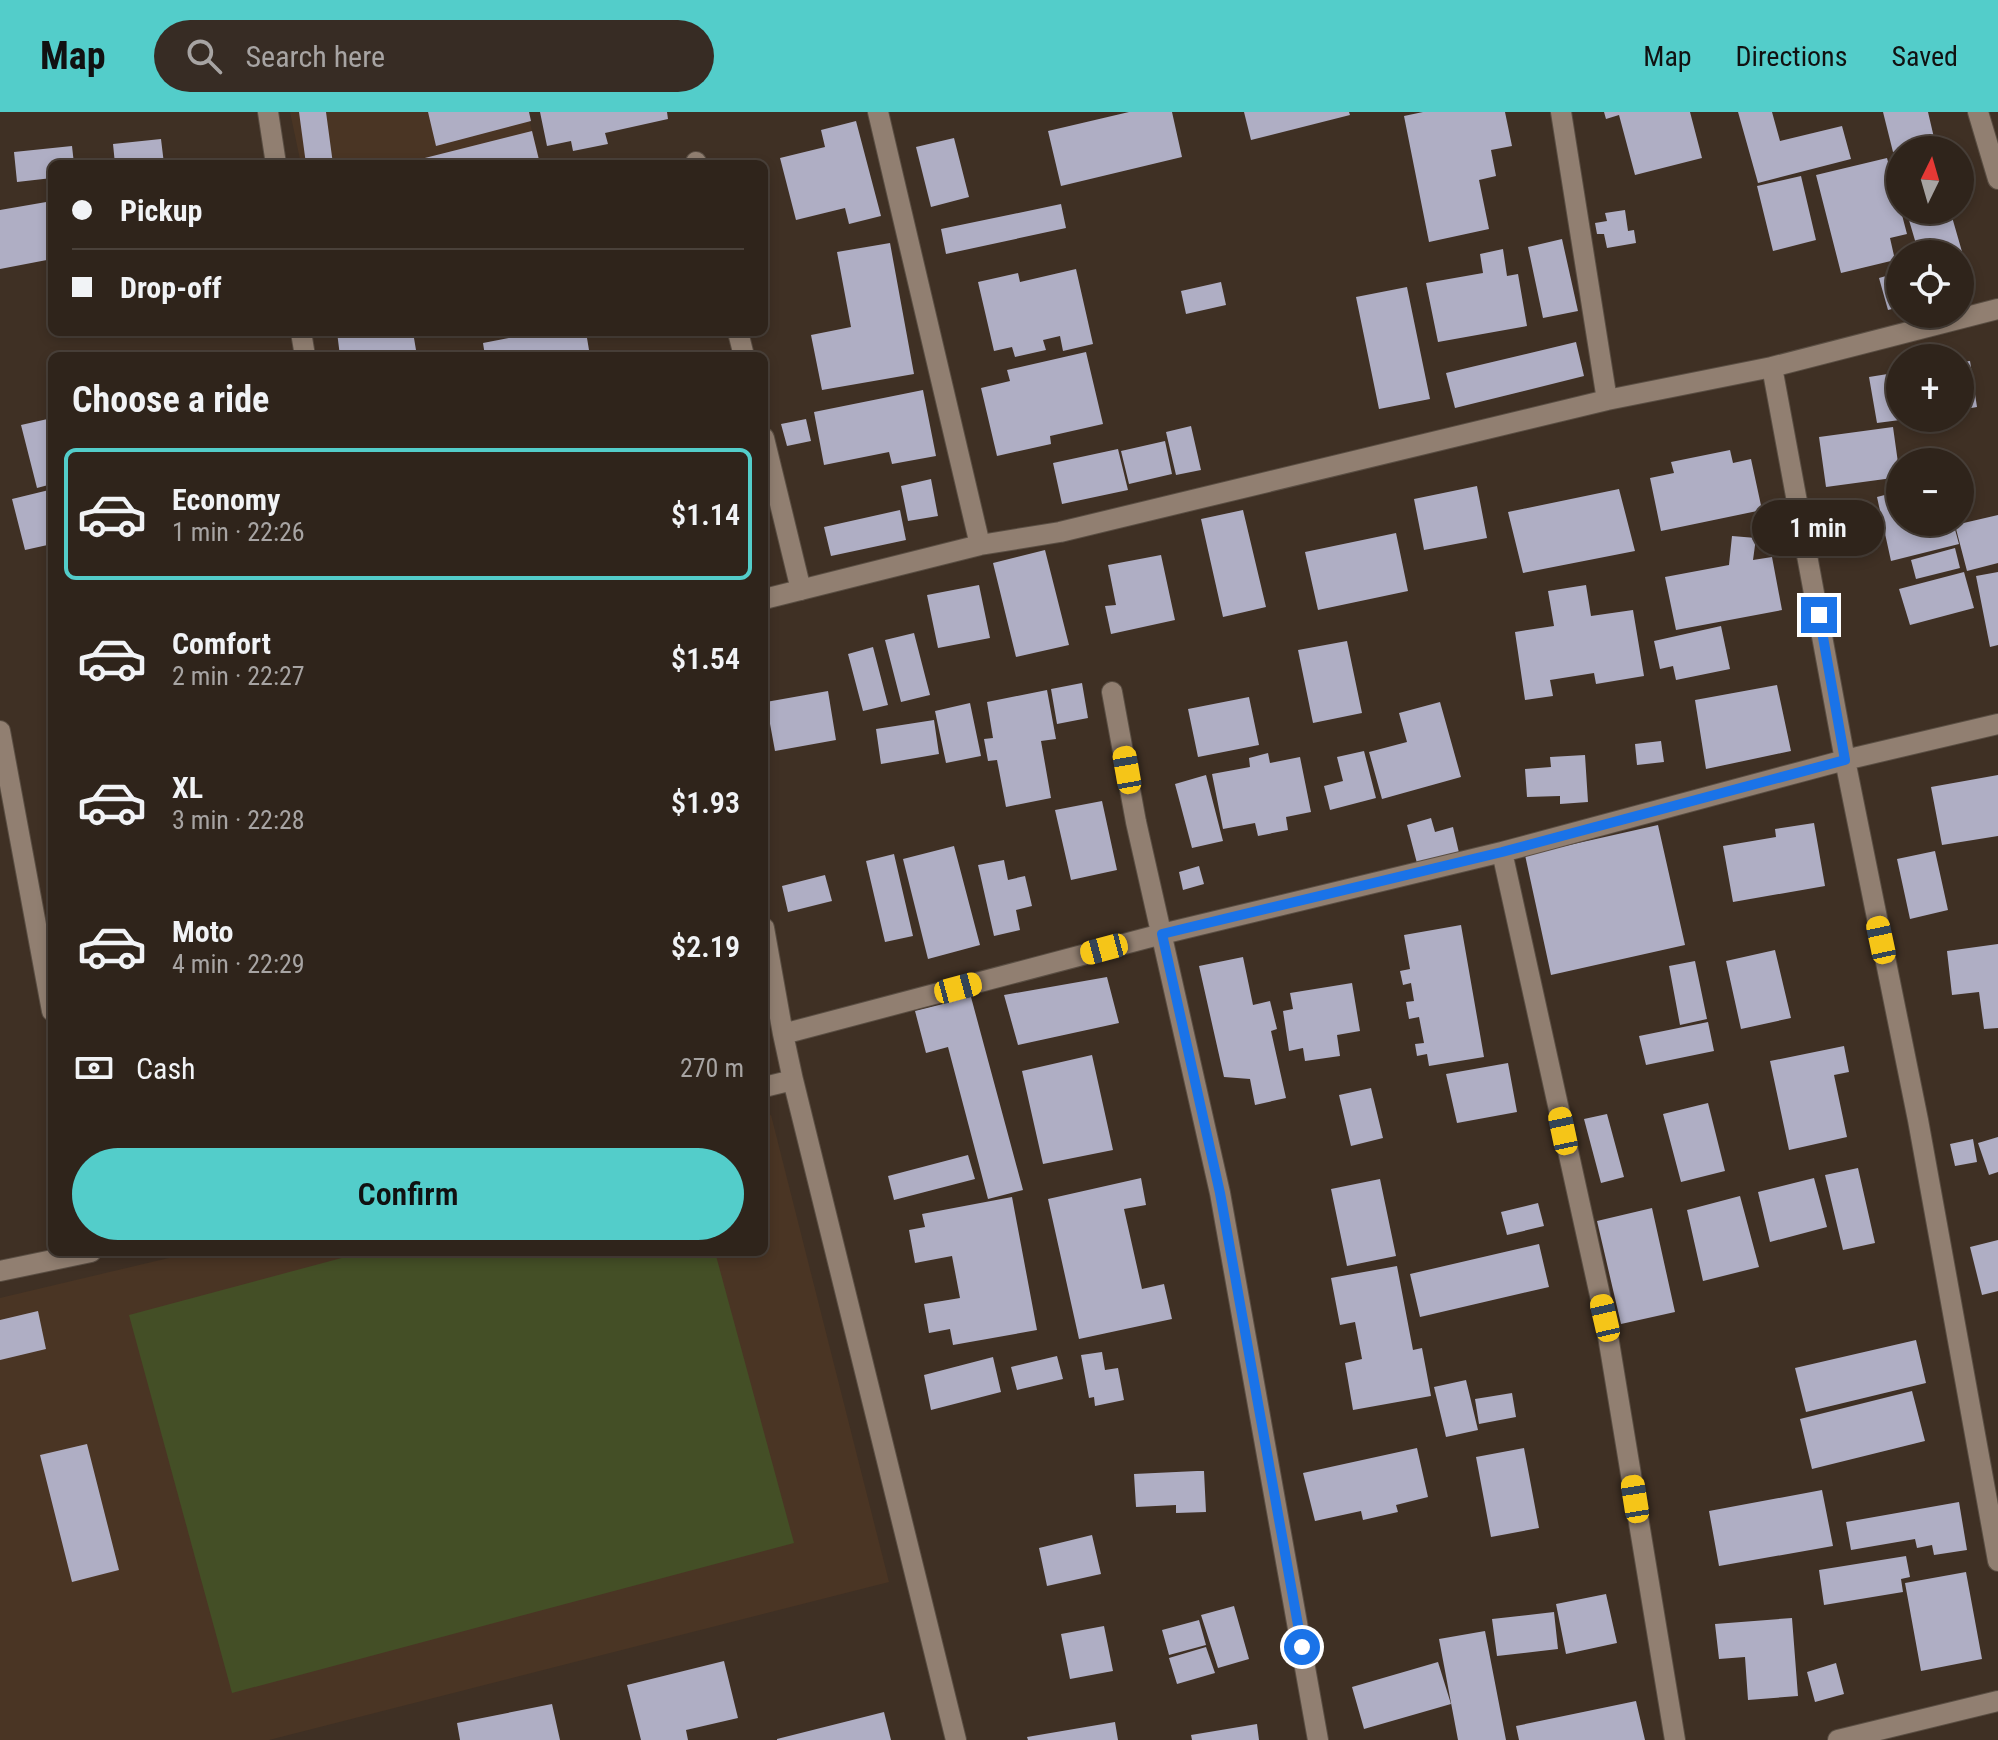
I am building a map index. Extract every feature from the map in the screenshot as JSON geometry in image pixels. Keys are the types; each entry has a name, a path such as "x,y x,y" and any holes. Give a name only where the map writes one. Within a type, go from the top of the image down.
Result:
{"street":[{"path":"268,112 275,160"},
{"path":"878,112 980,545"},
{"path":"1561,112 1607,400"},
{"path":"1978,112 1998,179"},
{"path":"768,598 980,545 1060,532 1607,400 1772,367 1998,309"},
{"path":"1772,367 1845,760 1918,1120 1998,1561"},
{"path":"768,454 801,590"},
{"path":"1112,692 1220,1193 1318,1740"},
{"path":"783,1034 1162,934 1502,852 1845,760 1998,724"},
{"path":"0,731 48,989"},
{"path":"1502,852 1605,1318 1675,1740"},
{"path":"768,950 793,1080 956,1740"},
{"path":"768,1086 793,1080"},
{"path":"0,1271 72,1256"},
{"path":"1838,1740 1998,1701"}],"shaded area":[{"path":"290,112 527,112 540,160 300,160"},
{"path":"771,1115 889,1582 269,1740 0,1740 0,1298 177,1256 768,1256 768,1116"}],"green space":[{"path":"349,1256 716,1256 794,1543 232,1693 129,1315"}],"building":[{"path":"299,112 326,112 332,160 305,160"},
{"path":"428,112 529,112 531,121 436,146"},
{"path":"540,112 667,112 668,119 605,133 608,144 573,151 571,141 547,146"},
{"path":"1129,112 1172,112 1182,157 1061,186 1048,131"},
{"path":"1244,112 1349,112 1350,115 1251,140"},
{"path":"1423,112 1505,112 1512,146 1491,150 1496,176 1479,180 1489,229 1429,242 1404,116"},
{"path":"1604,112 1690,112 1702,158 1635,175 1619,115 1606,119"},
{"path":"1738,112 1772,112 1780,141 1842,126 1851,159 1758,183"},
{"path":"1883,112 1928,112 1934,136 1889,136"},
{"path":"856,121 881,216 849,224 845,208 796,220 780,158 825,147 821,130"},
{"path":"532,131 539,160 417,160"},
{"path":"954,138 969,197 931,207 916,147"},
{"path":"161,139 164,160 115,160 113,144"},
{"path":"72,146 74,160 48,160 48,178 17,182 14,152"},
{"path":"1886,158 1886,224 1904,224 1907,234 1886,240 1886,262 1841,273 1816,175"},
{"path":"1801,176 1816,240 1773,251 1757,186"},
{"path":"48,202 48,260 0,269 0,210"},
{"path":"1061,204 1066,228 946,254 941,229"},
{"path":"1625,210 1628,231 1634,230 1636,243 1607,248 1604,234 1597,234 1595,223 1607,221 1605,213"},
{"path":"1910,224 1954,224 1959,240 1915,240"},
{"path":"1562,239 1578,311 1543,318 1528,247"},
{"path":"890,243 914,374 822,390 811,335 851,327 837,252"},
{"path":"1503,249 1507,276 1518,274 1527,326 1438,342 1426,283 1483,273 1480,254"},
{"path":"1076,269 1093,344 1063,351 1060,336 1043,340 1046,350 1015,357 1012,347 994,351 978,282 1018,273 1020,282"},
{"path":"1886,276 1886,303 1879,278"},
{"path":"1221,282 1226,305 1186,314 1181,291"},
{"path":"1407,287 1430,399 1379,409 1356,297"},
{"path":"338,336 414,336 416,350 391,352 340,352"},
{"path":"519,336 587,336 589,350 484,352 483,343"},
{"path":"1576,342 1584,376 1455,408 1446,373"},
{"path":"1086,352 1103,424 1050,436 1051,444 997,456 981,388 1010,381 1007,370"},
{"path":"1886,374 1886,422 1877,423 1869,377"},
{"path":"923,390 936,456 892,464 889,452 824,465 814,412"},
{"path":"48,419 48,485 37,488 21,425"},
{"path":"806,419 811,441 787,446 781,424"},
{"path":"1191,426 1201,470 1176,475 1166,432"},
{"path":"1886,428 1886,432 1894,432 1896,448 1886,448 1886,479 1826,487 1819,437"},
{"path":"1165,441 1172,474 1129,484 1121,451"},
{"path":"1118,449 1128,490 1062,504 1053,463"},
{"path":"1730,450 1733,463 1751,459 1762,510 1661,531 1650,478 1674,473 1671,462"},
{"path":"931,479 938,516 908,521 901,486"},
{"path":"1477,486 1487,538 1424,550 1414,499"},
{"path":"1619,489 1635,551 1523,573 1508,512"},
{"path":"48,490 48,545 25,550 12,499"},
{"path":"1886,495 1886,536 1957,536 1959,544 1891,561 1877,497"},
{"path":"900,510 906,540 831,556 824,527"},
{"path":"1243,510 1266,607 1223,617 1201,519"},
{"path":"1998,515 1998,563 1967,571 1958,536 1974,536 1974,521"},
{"path":"1396,533 1408,591 1318,610 1305,552"},
{"path":"1732,536 1756,538 1753,560 1772,557 1782,610 1676,630 1665,577 1729,565"},
{"path":"1955,548 1960,568 1916,579 1911,560"},
{"path":"1045,550 1069,645 1016,657 993,563"},
{"path":"1161,555 1175,620 1111,634 1105,606 1116,605 1108,565"},
{"path":"1964,572 1974,608 1910,625 1899,589"},
{"path":"1998,572 1998,645 1990,647 1976,576"},
{"path":"979,585 990,638 938,648 927,595"},
{"path":"1586,585 1591,616 1633,610 1644,676 1596,684 1594,673 1550,680 1553,696 1525,700 1515,632 1554,626 1548,591"},
{"path":"1721,626 1730,669 1676,680 1673,666 1660,669 1654,641"},
{"path":"914,633 930,695 901,702 885,640"},
{"path":"1347,641 1362,713 1313,723 1298,650"},
{"path":"873,647 888,705 863,711 848,654"},
{"path":"1082,683 1088,718 1057,724 1051,689"},
{"path":"1777,685 1791,751 1706,769 1695,700"},
{"path":"1047,690 1056,739 1041,741 1051,798 1006,807 997,760 988,761 984,739 993,738 987,702"},
{"path":"828,691 836,740 775,751 768,702"},
{"path":"1249,697 1259,745 1198,757 1188,709"},
{"path":"1440,702 1461,777 1382,799 1369,752 1407,742 1399,713"},
{"path":"970,703 981,756 946,763 935,711"},
{"path":"934,720 939,754 881,764 876,729"},
{"path":"1661,741 1664,762 1637,765 1635,744"},
{"path":"1364,751 1376,798 1330,810 1324,786 1343,781 1337,757"},
{"path":"1268,753 1270,763 1300,757 1311,812 1286,817 1288,830 1258,836 1255,823 1223,829 1212,774 1250,767 1249,758"},
{"path":"1585,755 1588,802 1560,804 1560,796 1527,797 1525,769 1551,767 1550,757"},
{"path":"1206,775 1223,841 1192,848 1175,784"},
{"path":"1998,775 1998,836 1942,845 1931,787"},
{"path":"1102,801 1117,870 1071,880 1055,810"},
{"path":"1431,818 1435,832 1453,827 1460,857 1418,867 1407,825"},
{"path":"1814,823 1825,886 1733,902 1723,846 1776,837 1775,829"},
{"path":"1658,825 1685,945 1551,975 1525,855"},
{"path":"954,846 980,945 928,959 903,859"},
{"path":"1935,851 1948,910 1910,919 1897,859"},
{"path":"894,854 913,936 885,942 866,861"},
{"path":"1004,860 1008,880 1025,876 1032,906 1016,910 1020,930 994,936 978,865"},
{"path":"1199,866 1204,884 1183,890 1179,872"},
{"path":"825,875 832,901 788,912 782,886"},
{"path":"1461,925 1484,1057 1429,1066 1427,1054 1417,1056 1415,1044 1424,1043 1419,1017 1409,1019 1406,1002 1414,1001 1411,983 1403,985 1400,971 1410,969 1404,935"},
{"path":"1998,944 1998,1028 1984,1029 1979,992 1952,995 1947,951"},
{"path":"1775,950 1791,1018 1741,1029 1726,961"},
{"path":"1243,957 1253,1005 1270,1001 1277,1029 1271,1031 1286,1098 1255,1105 1250,1079 1224,1077 1199,966"},
{"path":"1695,961 1707,1019 1680,1025 1669,966"},
{"path":"1107,977 1119,1023 1018,1045 1004,995"},
{"path":"1352,983 1360,1031 1337,1035 1340,1056 1305,1061 1303,1048 1289,1051 1283,1011 1293,1009 1290,993"},
{"path":"971,997 1023,1190 988,1199 948,1047 926,1053 915,1011"},
{"path":"1708,1022 1714,1051 1646,1065 1639,1036"},
{"path":"1844,1046 1849,1072 1834,1075 1847,1137 1789,1150 1770,1061"},
{"path":"1092,1055 1113,1150 1043,1164 1022,1071"},
{"path":"1508,1063 1517,1112 1457,1123 1446,1074"},
{"path":"1371,1088 1383,1138 1351,1146 1339,1095"},
{"path":"1708,1103 1725,1171 1681,1182 1663,1114"},
{"path":"1607,1114 1624,1177 1601,1183 1584,1119"},
{"path":"1998,1137 1998,1172 1989,1175 1978,1143"},
{"path":"1973,1139 1977,1162 1955,1166 1950,1144"},
{"path":"968,1155 975,1179 894,1200 888,1176"},
{"path":"1858,1168 1875,1243 1843,1250 1825,1175"},
{"path":"1141,1178 1146,1205 1124,1209 1142,1289 1164,1284 1172,1319 1079,1339 1048,1199"},
{"path":"1814,1178 1827,1227 1770,1242 1758,1192"},
{"path":"1380,1179 1396,1256 1347,1266 1331,1189"},
{"path":"1740,1196 1759,1267 1703,1281 1687,1210"},
{"path":"1012,1197 1037,1330 953,1345 950,1329 929,1333 924,1304 960,1298 952,1256 915,1263 909,1230 925,1227 922,1214"},
{"path":"1538,1203 1544,1226 1507,1235 1501,1212"},
{"path":"1652,1208 1675,1312 1621,1324 1597,1221"},
{"path":"1998,1240 1998,1291 1982,1295 1970,1247"},
{"path":"1539,1244 1549,1287 1420,1317 1410,1274"},
{"path":"1397,1266 1413,1350 1422,1348 1431,1396 1353,1410 1345,1363 1362,1359 1355,1322 1340,1325 1331,1278"},
{"path":"38,1311 46,1349 0,1360 0,1320"},
{"path":"1916,1340 1926,1383 1806,1412 1795,1368"},
{"path":"1102,1352 1105,1370 1118,1368 1124,1400 1095,1406 1094,1397 1089,1398 1081,1355"},
{"path":"1057,1356 1063,1379 1017,1390 1011,1367"},
{"path":"993,1357 1001,1392 931,1410 924,1375"},
{"path":"1466,1380 1478,1430 1446,1437 1434,1387"},
{"path":"1912,1391 1925,1441 1812,1469 1800,1419"},
{"path":"1512,1393 1516,1417 1479,1424 1475,1399"},
{"path":"87,1444 119,1570 72,1582 40,1455"},
{"path":"1417,1448 1428,1497 1396,1505 1398,1512 1363,1520 1361,1511 1315,1521 1303,1473"},
{"path":"1524,1448 1539,1528 1491,1537 1476,1457"},
{"path":"1204,1471 1206,1512 1176,1513 1176,1505 1136,1507 1134,1474"},
{"path":"1822,1490 1833,1546 1719,1566 1709,1511"},
{"path":"1959,1502 1967,1550 1934,1555 1932,1545 1917,1548 1915,1539 1851,1550 1846,1522"},
{"path":"1092,1535 1101,1574 1047,1586 1039,1548"},
{"path":"1906,1556 1910,1577 1901,1579 1903,1592 1824,1605 1819,1570"},
{"path":"1966,1572 1982,1659 1921,1671 1905,1583"},
{"path":"1606,1594 1617,1643 1566,1654 1556,1604"},
{"path":"1234,1606 1249,1659 1218,1668 1201,1615"},
{"path":"1554,1612 1558,1649 1497,1656 1492,1619"},
{"path":"1792,1618 1798,1696 1748,1700 1745,1657 1719,1659 1715,1624"},
{"path":"1199,1620 1206,1645 1169,1655 1162,1630"},
{"path":"1104,1626 1113,1671 1070,1679 1061,1634"},
{"path":"1485,1631 1506,1740 1458,1740 1439,1639"},
{"path":"1206,1647 1215,1673 1177,1684 1169,1658"},
{"path":"724,1661 738,1718 686,1730 688,1740 641,1740 627,1685"},
{"path":"1438,1662 1451,1704 1364,1729 1352,1687"},
{"path":"1836,1663 1844,1694 1815,1702 1807,1672"},
{"path":"1636,1701 1645,1740 1519,1740 1516,1726"},
{"path":"552,1704 560,1740 460,1740 457,1723"},
{"path":"884,1712 891,1740 777,1740 777,1739"},
{"path":"1115,1722 1118,1740 1028,1740 1027,1737"},
{"path":"1257,1724 1259,1740 1192,1740 1191,1735"}],"route":[{"path":"1302,1647 1220,1193 1162,934 1502,852 1845,760 1819,615"}]}
